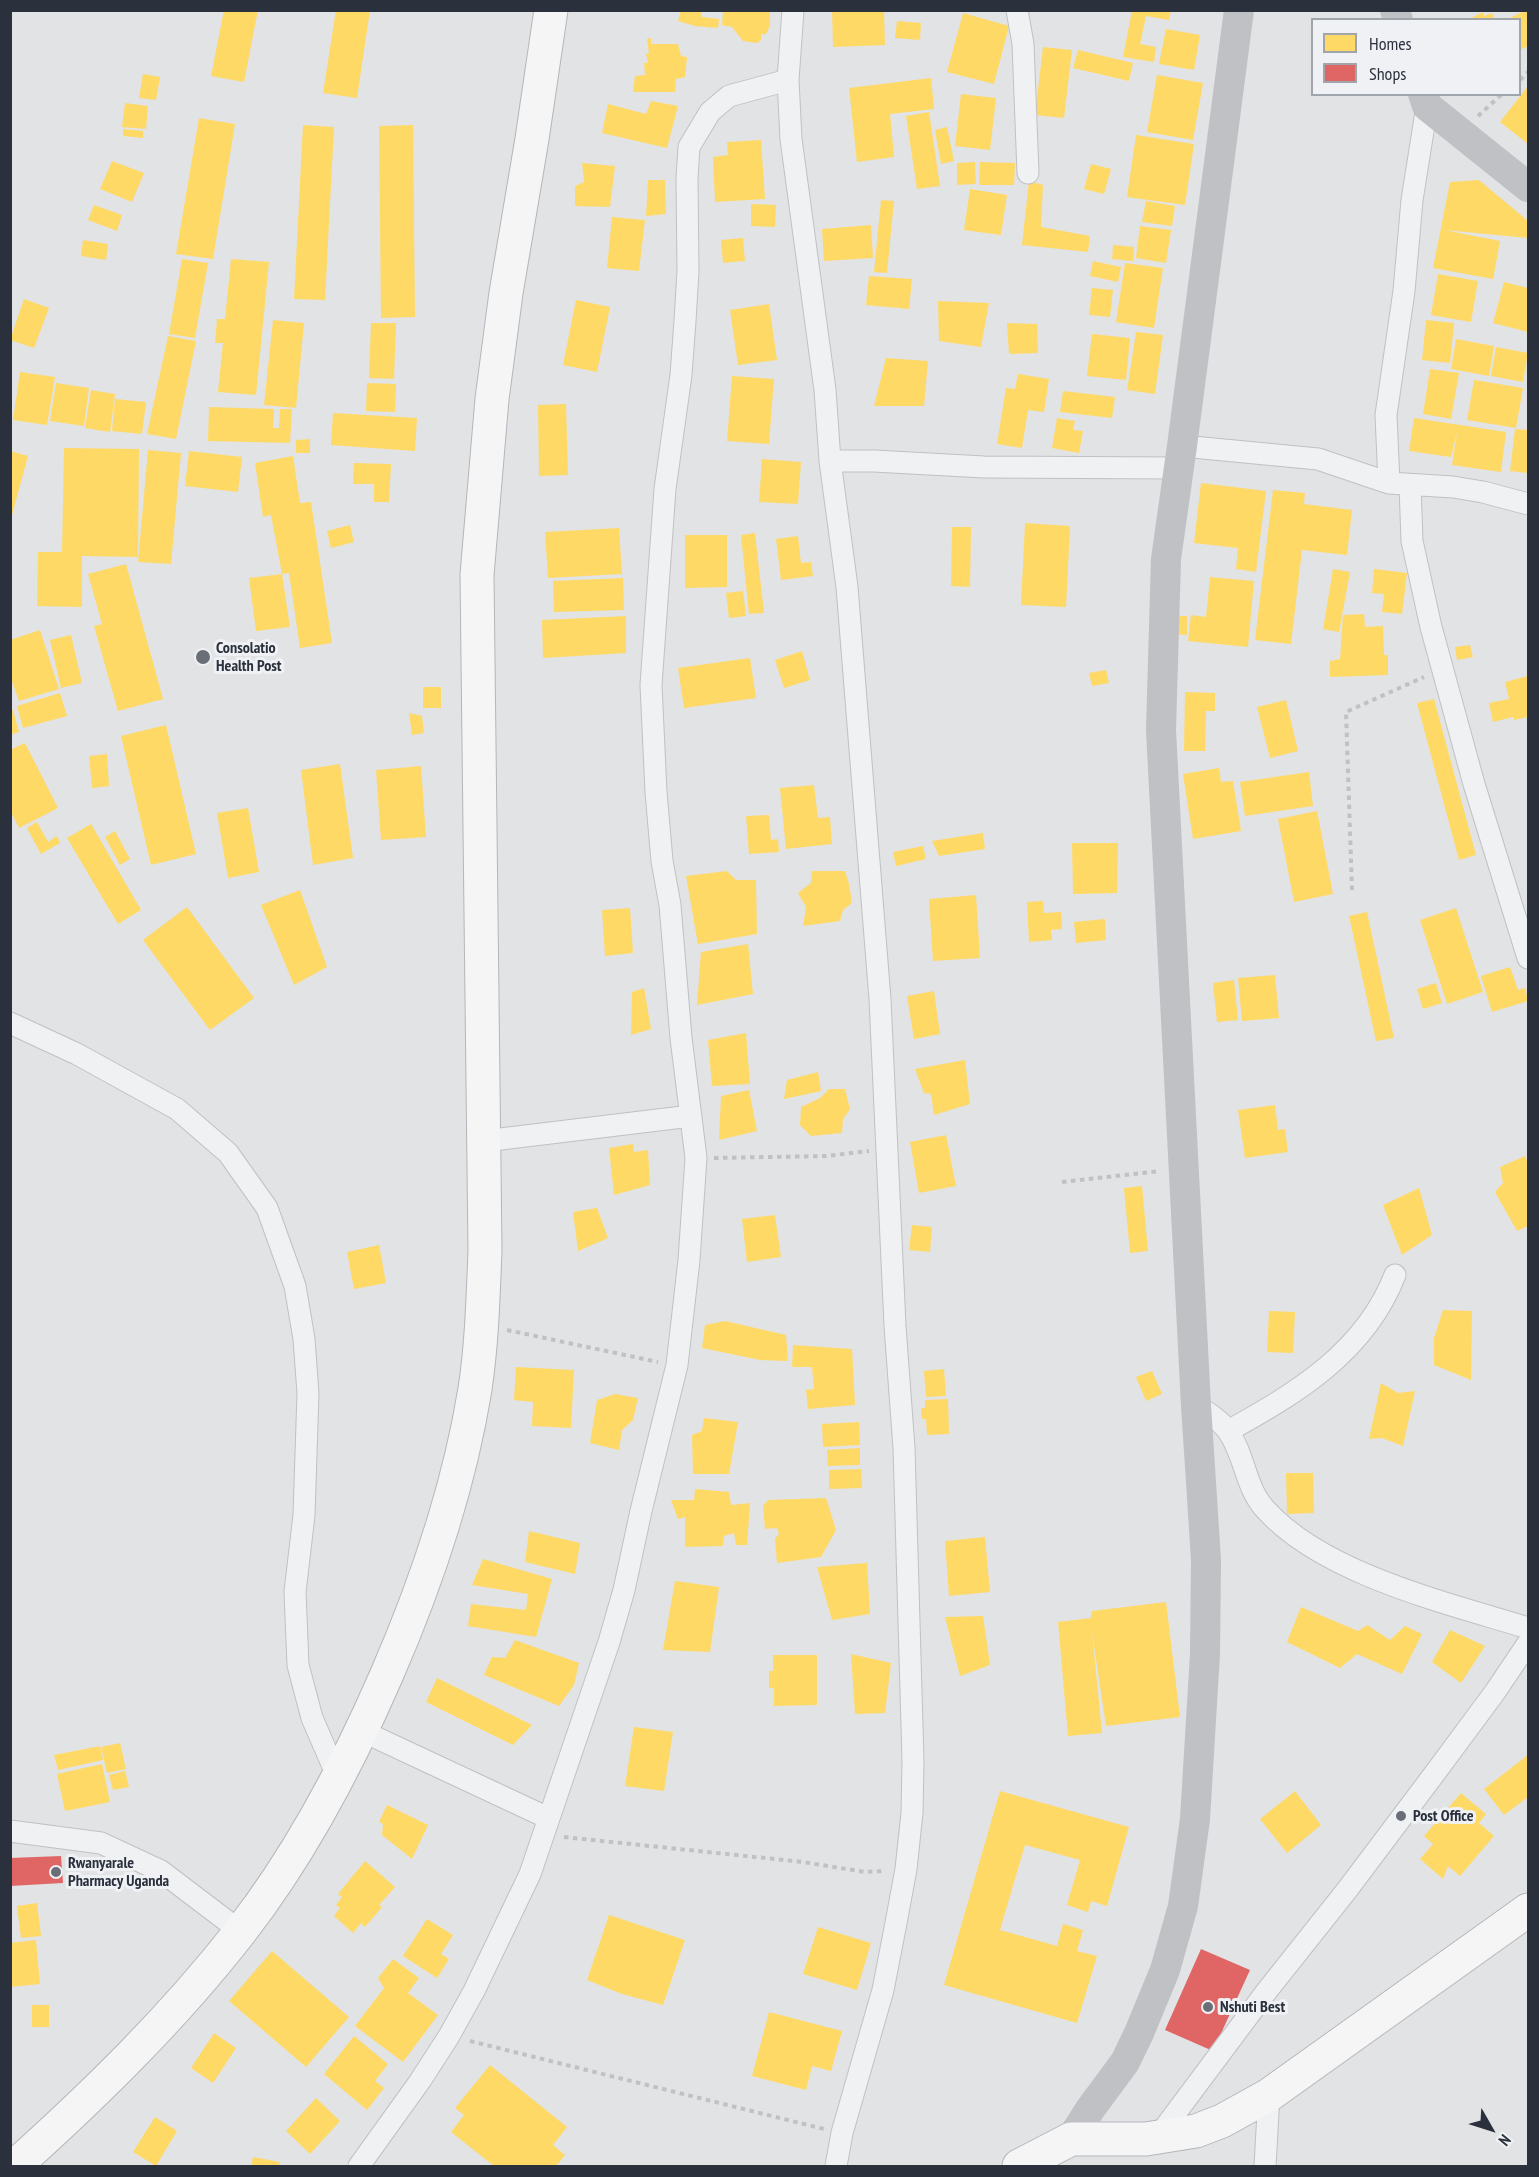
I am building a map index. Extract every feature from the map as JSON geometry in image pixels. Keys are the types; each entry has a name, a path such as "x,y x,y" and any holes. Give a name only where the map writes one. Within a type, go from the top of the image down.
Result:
{"highway":[{"path":"15,2166 121,2066 189,1995 277,1880 338,1778 362,1731 408,1624 450,1502 475,1389 482,1324 485,1251 477,575 494,387 506,293 551,10"},
{"path":"1019,2166 1071,2139 1157,2138 1196,2131 1222,2121 1269,2095 1528,1910"}],"street":[{"path":"793,10 788,80 791,139 825,390 830,461 848,599 879,978 895,1326 904,1448 905,1538 910,1624 912,1813 906,1869 883,1990 842,2133 837,2166"},
{"path":"1017,10 1023,44 1028,173"},
{"path":"1071,2139 1125,2062 1165,1970 1183,1906 1195,1819 1205,1654 1206,1560 1161,730 1166,559 1239,10"},
{"path":"359,2166 449,2036 501,1938 530,1874 609,1642 624,1590 677,1365 689,1260 696,1158 681,1038 670,905 662,861 651,685 664,489 681,375 686,321 689,147 710,112 729,96 788,80"},
{"path":"1389,483 1386,415 1404,291 1412,200 1425,100"},
{"path":"1425,100 1528,187"},
{"path":"830,461 984,467 1180,457 1318,459 1389,483 1453,487 1528,504"},
{"path":"1410,485 1412,541 1431,627 1474,784 1528,958"},
{"path":"10,1023 77,1054 177,1109 228,1153 267,1208 295,1287 304,1339 308,1393 304,1515 295,1592 297,1665 312,1718 338,1778"},
{"path":"483,1141 691,1116"},
{"path":"1228,1431 1305,1385 1335,1361 1368,1325 1386,1299 1395,1275"},
{"path":"1196,1405 1228,1431 1260,1503 1281,1526 1310,1547 1344,1565 1414,1592 1528,1628"},
{"path":"1157,2138 1495,1692 1528,1643"},
{"path":"362,1731 545,1826"},
{"path":"10,1831 102,1843 161,1871 240,1931"},
{"path":"1265,2166 1269,2095"}],"path":[{"path":"1352,890 1346,712 1432,674"},
{"path":"696,1158 826,1156 888,1149"},
{"path":"1062,1182 1185,1168"},
{"path":"482,1324 677,1365"},
{"path":"545,1826 865,1872"},
{"path":"449,2036 842,2133"}],"building: Homes":[{"path":"224,10 258,10 244,82 211,76"},
{"path":"336,10 370,10 357,98 323,93"},
{"path":"681,10 700,10 702,17 719,19 718,28 695,26 678,21"},
{"path":"723,10 770,10 770,26 766,34 761,34 761,40 757,43 743,41 732,27 722,25"},
{"path":"832,10 884,10 885,45 833,47"},
{"path":"1132,10 1171,10 1169,20 1146,16 1140,44 1156,47 1154,62 1123,57"},
{"path":"1528,10 1528,46 1521,50 1521,18 1510,18"},
{"path":"1483,12 1484,16 1492,13 1494,18 1471,18"},
{"path":"963,13 1009,26 994,84 947,72"},
{"path":"897,21 921,23 920,40 895,38"},
{"path":"1166,29 1200,35 1194,70 1159,64"},
{"path":"651,38 651,44 678,44 681,56 687,57 685,77 676,79 675,92 633,92 635,76 645,75 644,63 648,63 646,54 649,53 647,39"},
{"path":"1043,47 1072,50 1064,118 1035,115"},
{"path":"1078,50 1133,63 1129,81 1073,68"},
{"path":"143,74 160,77 156,100 139,98"},
{"path":"1157,75 1203,83 1193,140 1147,132"},
{"path":"931,78 934,109 890,114 894,157 857,162 849,88"},
{"path":"1528,86 1528,144 1500,122"},
{"path":"961,94 996,98 990,150 955,146"},
{"path":"651,101 678,106 667,148 602,133 608,104 646,114"},
{"path":"125,103 148,106 146,129 122,127"},
{"path":"929,112 940,186 917,189 906,116"},
{"path":"199,118 235,124 213,259 176,254"},
{"path":"303,125 334,127 325,300 294,299"},
{"path":"413,125 415,317 381,318 379,126"},
{"path":"947,127 954,161 941,164 935,130"},
{"path":"123,129 143,131 143,138 123,136"},
{"path":"1136,135 1194,144 1185,205 1127,197"},
{"path":"761,140 765,199 715,202 713,157 728,155 727,142"},
{"path":"112,161 144,173 132,202 100,189"},
{"path":"975,162 976,184 957,185 957,163"},
{"path":"980,162 1015,163 1014,185 979,185"},
{"path":"582,163 615,166 610,207 575,206 575,186 584,182"},
{"path":"1091,164 1111,169 1104,194 1084,189"},
{"path":"648,180 665,180 666,214 646,216"},
{"path":"1479,180 1528,221 1528,238 1444,230 1500,241 1493,279 1433,268 1450,182"},
{"path":"1029,181 1043,185 1041,227 1090,236 1088,252 1022,245"},
{"path":"970,189 1007,195 1001,235 964,230"},
{"path":"881,200 894,201 887,273 874,272"},
{"path":"1146,201 1175,206 1172,226 1142,222"},
{"path":"751,204 776,205 775,227 751,226"},
{"path":"94,205 122,215 117,231 88,220"},
{"path":"612,217 645,220 639,271 607,268"},
{"path":"871,225 873,258 824,261 822,229"},
{"path":"1140,226 1171,230 1166,263 1136,258"},
{"path":"743,238 745,261 723,263 721,240"},
{"path":"83,240 108,244 106,260 81,256"},
{"path":"1113,245 1134,247 1133,261 1112,259"},
{"path":"182,259 208,263 195,338 169,334"},
{"path":"231,259 269,262 256,395 218,392 223,343 215,343 217,319 225,319"},
{"path":"1093,261 1121,267 1118,282 1090,276"},
{"path":"1125,263 1163,268 1154,328 1116,322"},
{"path":"1438,274 1478,281 1471,322 1431,315"},
{"path":"869,276 912,279 909,309 866,305"},
{"path":"1504,282 1528,288 1528,332 1493,323"},
{"path":"1092,288 1113,290 1110,317 1089,315"},
{"path":"24,299 49,308 34,348 10,340"},
{"path":"576,300 610,307 597,372 563,365"},
{"path":"938,301 989,303 981,347 939,341"},
{"path":"769,304 777,360 738,365 730,310"},
{"path":"273,320 304,323 296,408 264,405"},
{"path":"1426,320 1454,323 1450,363 1422,360"},
{"path":"371,323 396,323 394,379 369,378"},
{"path":"1007,323 1037,324 1038,353 1009,354"},
{"path":"1136,332 1163,335 1155,394 1127,390"},
{"path":"1092,334 1130,338 1126,380 1087,376"},
{"path":"168,336 196,341 176,439 147,434"},
{"path":"1456,339 1494,346 1489,376 1451,369"},
{"path":"1496,347 1528,353 1523,382 1491,376"},
{"path":"886,358 928,361 924,406 874,406"},
{"path":"1430,369 1459,373 1451,419 1423,414"},
{"path":"20,372 55,377 47,425 13,420"},
{"path":"1018,374 1049,379 1044,412 1028,410 1022,448 997,444 1006,388 1015,389"},
{"path":"732,376 774,379 769,444 727,441"},
{"path":"1474,380 1523,388 1516,428 1467,420"},
{"path":"56,383 89,388 84,426 50,421"},
{"path":"367,383 396,384 395,412 366,411"},
{"path":"91,390 115,394 110,432 85,428"},
{"path":"1063,391 1115,397 1112,418 1060,412"},
{"path":"115,399 146,402 142,434 112,431"},
{"path":"566,404 568,475 539,476 538,405"},
{"path":"209,407 274,409 273,428 279,428 280,409 292,409 290,443 208,441"},
{"path":"333,413 417,418 415,451 331,445"},
{"path":"1057,418 1075,421 1073,430 1083,431 1079,453 1052,448"},
{"path":"1414,418 1506,432 1501,472 1452,465 1457,432 1451,457 1409,451"},
{"path":"1515,429 1528,430 1527,473 1510,471"},
{"path":"310,439 310,453 296,453 296,440"},
{"path":"64,448 139,449 138,557 82,556 82,607 37,606 38,552 62,552"},
{"path":"148,450 181,453 171,564 138,562"},
{"path":"10,451 28,456 11,519 10,519"},
{"path":"189,451 242,457 238,492 185,486"},
{"path":"293,456 300,503 311,502 332,643 300,648 289,573 282,574 271,515 263,517 255,463"},
{"path":"762,459 801,462 798,504 759,502"},
{"path":"354,463 391,464 389,502 374,502 374,484 353,484"},
{"path":"1201,483 1266,491 1256,572 1236,569 1238,548 1194,543"},
{"path":"1273,490 1305,493 1304,504 1352,510 1347,555 1302,550 1291,644 1255,640"},
{"path":"1025,523 1070,526 1066,607 1021,605"},
{"path":"350,525 354,542 331,548 327,531"},
{"path":"952,527 971,527 970,587 951,586"},
{"path":"619,528 622,574 548,578 545,532"},
{"path":"755,533 764,613 749,614 741,535"},
{"path":"685,535 727,535 727,587 685,588"},
{"path":"798,536 801,563 811,562 813,576 781,580 776,539"},
{"path":"126,564 163,699 118,711 94,626 102,624 88,574"},
{"path":"1333,569 1350,572 1339,632 1323,629"},
{"path":"1374,569 1407,573 1402,614 1382,612 1384,594 1372,593"},
{"path":"282,574 290,627 256,631 249,578"},
{"path":"1210,577 1254,581 1248,647 1188,641 1191,615 1206,617"},
{"path":"623,578 624,610 554,612 553,581"},
{"path":"743,591 746,616 729,618 726,593"},
{"path":"1364,614 1365,627 1383,626 1384,655 1388,655 1388,675 1330,677 1330,661 1340,659 1343,615"},
{"path":"626,616 626,653 543,658 542,620"},
{"path":"1174,616 1187,616 1187,635 1173,634"},
{"path":"40,630 59,689 19,701 10,676 10,640"},
{"path":"71,635 82,683 61,688 50,640"},
{"path":"1470,645 1473,657 1457,660 1455,647"},
{"path":"802,651 810,680 784,688 775,660"},
{"path":"750,658 756,698 684,708 678,668"},
{"path":"1106,670 1109,683 1092,686 1089,673"},
{"path":"1528,676 1528,717 1514,720 1513,717 1493,722 1489,703 1509,699 1505,682"},
{"path":"423,687 441,687 441,708 423,708"},
{"path":"1185,692 1215,693 1215,711 1206,711 1205,751 1184,751"},
{"path":"60,693 67,716 23,728 17,706"},
{"path":"1434,699 1476,855 1459,860 1417,703"},
{"path":"1286,700 1298,751 1270,758 1257,707"},
{"path":"13,710 19,732 10,735 10,711"},
{"path":"409,713 422,716 424,733 412,735"},
{"path":"166,725 196,854 151,865 121,736"},
{"path":"25,743 58,808 19,828 10,810 10,750"},
{"path":"107,754 109,786 92,788 89,756"},
{"path":"340,764 353,858 313,865 301,770"},
{"path":"421,766 426,837 381,840 376,770"},
{"path":"1219,768 1221,782 1233,781 1241,831 1193,839 1183,774"},
{"path":"1309,772 1313,806 1245,816 1240,782"},
{"path":"814,785 818,818 830,817 832,844 786,849 780,788"},
{"path":"248,808 259,872 228,878 217,813"},
{"path":"1317,811 1333,894 1294,902 1278,819"},
{"path":"769,815 771,840 778,839 779,852 749,854 746,816"},
{"path":"37,822 48,842 57,836 60,843 41,854 27,828"},
{"path":"91,824 141,910 118,924 67,838"},
{"path":"115,831 130,859 120,865 105,837"},
{"path":"983,833 985,849 939,856 932,841"},
{"path":"1072,843 1118,843 1117,893 1073,894"},
{"path":"923,846 926,859 896,866 893,852"},
{"path":"727,871 736,880 756,880 757,934 698,944 686,876"},
{"path":"812,871 845,871 852,903 843,910 840,921 803,926 806,907 798,893 811,883"},
{"path":"300,890 327,967 294,985 261,905"},
{"path":"976,895 980,958 933,961 929,899"},
{"path":"1043,901 1044,913 1061,912 1062,929 1051,930 1052,940 1029,942 1027,902"},
{"path":"187,907 254,998 210,1030 143,940"},
{"path":"630,908 633,953 605,956 602,910"},
{"path":"1456,908 1483,992 1447,1004 1420,920"},
{"path":"1367,912 1394,1038 1376,1041 1349,916"},
{"path":"1105,919 1106,940 1076,943 1074,922"},
{"path":"748,944 753,994 697,1005 701,952"},
{"path":"1510,967 1518,990 1525,988 1528,1001 1492,1012 1481,976"},
{"path":"1275,975 1279,1018 1242,1021 1238,978"},
{"path":"1234,980 1238,1020 1217,1022 1213,983"},
{"path":"1436,983 1442,1003 1423,1009 1417,989"},
{"path":"644,988 651,1029 631,1035 632,992"},
{"path":"934,991 940,1034 914,1039 907,996"},
{"path":"746,1033 750,1084 712,1086 708,1040"},
{"path":"965,1060 970,1104 934,1115 931,1094 924,1093 915,1069"},
{"path":"818,1072 821,1091 784,1099 787,1080"},
{"path":"829,1089 845,1089 850,1109 843,1119 842,1133 811,1136 800,1125 801,1107 820,1098"},
{"path":"749,1090 757,1131 719,1140 721,1096"},
{"path":"1275,1105 1278,1130 1285,1129 1288,1152 1245,1158 1238,1110"},
{"path":"946,1135 956,1186 919,1193 910,1142"},
{"path":"633,1144 634,1152 648,1150 650,1185 614,1195 609,1148"},
{"path":"1525,1156 1528,1163 1528,1226 1517,1231 1495,1192 1503,1183 1500,1167"},
{"path":"1142,1186 1148,1251 1130,1253 1124,1188"},
{"path":"1419,1188 1432,1235 1402,1255 1383,1205"},
{"path":"597,1208 608,1238 578,1251 573,1212"},
{"path":"775,1215 781,1257 747,1262 742,1219"},
{"path":"912,1225 932,1227 930,1252 909,1250"},
{"path":"379,1245 386,1283 354,1289 347,1252"},
{"path":"1443,1310 1472,1311 1471,1380 1434,1365 1434,1338"},
{"path":"1269,1311 1295,1312 1293,1353 1267,1352"},
{"path":"725,1321 786,1335 788,1361 760,1360 702,1348 705,1325"},
{"path":"793,1345 852,1349 855,1405 808,1409 806,1390 814,1389 812,1367 792,1367"},
{"path":"516,1367 574,1370 571,1428 532,1426 533,1402 514,1400"},
{"path":"944,1369 946,1396 926,1397 924,1371"},
{"path":"1152,1371 1162,1394 1146,1401 1136,1377"},
{"path":"1381,1383 1398,1393 1415,1391 1403,1446 1382,1438 1369,1439"},
{"path":"615,1394 638,1398 633,1420 622,1430 619,1450 590,1443 597,1400"},
{"path":"948,1399 949,1434 927,1435 926,1419 922,1419 921,1408 925,1408 925,1400"},
{"path":"704,1418 738,1422 729,1474 693,1474 692,1435 702,1431"},
{"path":"859,1422 860,1445 823,1447 822,1424"},
{"path":"860,1448 860,1465 828,1466 827,1450"},
{"path":"861,1469 862,1488 829,1489 829,1470"},
{"path":"1286,1473 1313,1473 1314,1513 1287,1514"},
{"path":"695,1489 729,1492 731,1505 750,1503 747,1545 736,1545 734,1533 724,1536 723,1546 685,1547 685,1517 678,1519 671,1500 694,1500"},
{"path":"826,1498 836,1530 821,1557 777,1563 775,1539 779,1534 777,1528 765,1529 763,1506 768,1500"},
{"path":"529,1531 580,1543 575,1574 525,1562"},
{"path":"985,1537 990,1592 949,1596 945,1541"},
{"path":"483,1559 552,1579 536,1637 468,1626 471,1604 526,1610 528,1594 472,1585"},
{"path":"867,1563 870,1614 832,1620 817,1567"},
{"path":"675,1581 719,1587 710,1652 663,1650"},
{"path":"1166,1602 1180,1717 1106,1726 1092,1632 1102,1733 1068,1736 1058,1622 1091,1618 1092,1611"},
{"path":"1301,1607 1358,1631 1367,1625 1390,1640 1405,1626 1422,1634 1402,1674 1357,1654 1340,1668 1287,1642"},
{"path":"983,1616 990,1665 960,1676 945,1617"},
{"path":"1450,1630 1485,1646 1461,1683 1432,1662"},
{"path":"515,1640 579,1663 574,1685 559,1706 484,1675 492,1657 505,1658"},
{"path":"851,1654 891,1663 885,1713 855,1714"},
{"path":"773,1655 817,1655 817,1705 774,1706 774,1688 769,1688 769,1671 773,1671"},
{"path":"437,1678 532,1725 513,1745 426,1702"},
{"path":"634,1727 673,1732 664,1791 625,1786"},
{"path":"120,1743 126,1769 107,1773 101,1747"},
{"path":"100,1746 103,1760 58,1770 54,1755"},
{"path":"1528,1755 1528,1797 1504,1815 1484,1789"},
{"path":"102,1764 110,1802 65,1811 57,1774"},
{"path":"125,1771 129,1787 113,1790 109,1775"},
{"path":"1000,1791 1129,1827 1107,1906 1091,1901 1088,1912 1067,1905 1080,1860 1025,1845 1000,1930 1057,1946 1063,1924 1083,1930 1077,1951 1097,1956 1077,2023 944,1985"},
{"path":"1295,1791 1321,1825 1287,1853 1260,1819"},
{"path":"1461,1793 1486,1814 1479,1823 1494,1836 1460,1876 1448,1866 1443,1879 1420,1859 1433,1844 1424,1836"},
{"path":"387,1805 428,1825 412,1859 382,1835 383,1824 379,1822"},
{"path":"365,1861 395,1887 379,1905 382,1907 365,1927 361,1923 353,1933 334,1916 340,1908 336,1905 342,1897 338,1894"},
{"path":"37,1903 41,1936 21,1938 17,1906"},
{"path":"609,1915 685,1940 663,2005 622,1994 587,1980"},
{"path":"427,1919 453,1935 441,1954 449,1959 437,1978 403,1956"},
{"path":"818,1927 871,1943 857,1990 803,1974"},
{"path":"36,1940 40,1984 10,1987 10,1943"},
{"path":"272,1951 349,2017 306,2067 229,2001"},
{"path":"393,1959 419,1978 408,1993 438,2015 403,2062 355,2026 384,1988 378,1978"},
{"path":"32,2005 49,2005 49,2027 32,2027"},
{"path":"769,2012 842,2031 831,2071 812,2066 806,2090 752,2076"},
{"path":"214,2033 236,2048 213,2083 191,2068"},
{"path":"354,2036 388,2064 375,2081 384,2088 367,2110 324,2074"},
{"path":"490,2065 567,2127 553,2145 565,2155 556,2166 494,2166 451,2132 464,2115 455,2108"},
{"path":"316,2098 340,2121 310,2154 286,2131"},
{"path":"155,2117 177,2131 156,2166 133,2152"},
{"path":"253,2157 280,2162 279,2166 251,2166"}],"building: Shops":[{"path":"61,1856 63,1883 10,1886 10,1858"},
{"path":"1201,1949 1250,1970 1213,2051 1165,2030"}],"place":[{"name":"Consolatio Health Post","path":"203,657"},
{"name":"Post Office","path":"1401,1816"},
{"name":"Rwanyarale Pharmacy Uganda","path":"56,1872"},
{"name":"Nshuti Best","path":"1208,2007"}]}
